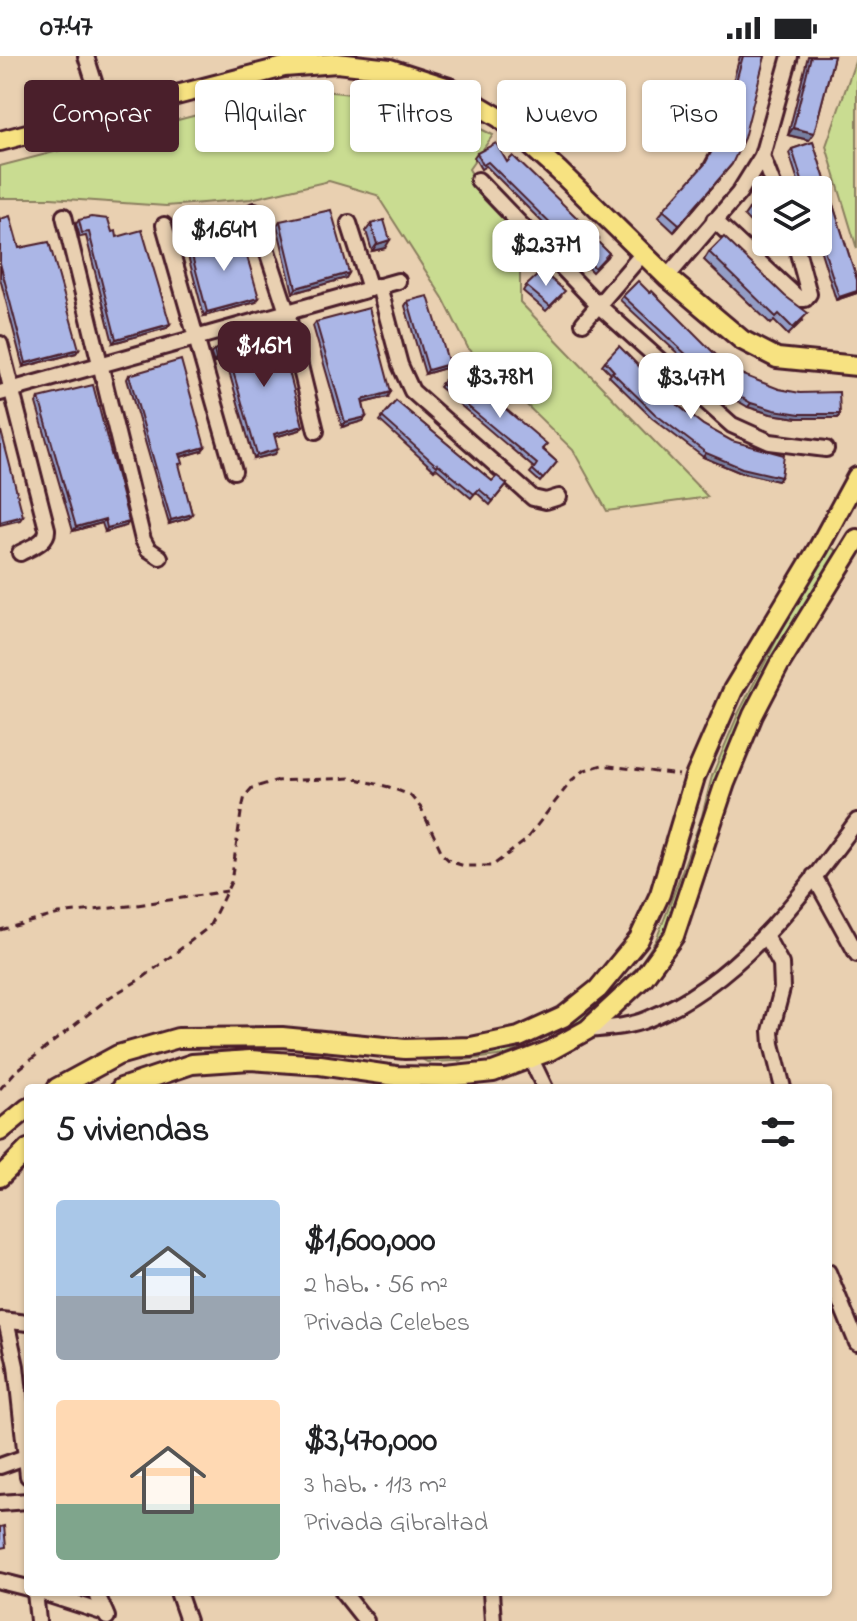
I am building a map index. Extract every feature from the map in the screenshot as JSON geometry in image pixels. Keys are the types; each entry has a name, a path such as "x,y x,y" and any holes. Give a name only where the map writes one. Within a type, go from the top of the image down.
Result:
{"main road":[{"path":"179,94 284,67 337,63 390,69 449,88 500,118 667,277 742,340 777,358 855,370"},
{"path":"0,141 24,135"},
{"path":"64,1084 118,1055 178,1038 282,1037 405,1049 471,1047 519,1037 563,1017 598,989 639,939 660,894 695,777 733,690 857,477"},
{"path":"133,1084 192,1064 250,1060 320,1065 396,1076 446,1077 493,1072 549,1051 587,1030 644,977 674,936 725,783 753,715 779,665 857,539"},
{"path":"396,1076 405,1049"},
{"path":"0,1131 24,1111"},
{"path":"0,1177 24,1153"}],"street":[{"path":"86,56 94,80"},
{"path":"667,277 739,193 762,156 790,56"},
{"path":"762,156 770,176"},
{"path":"478,180 598,305 732,425 770,442 826,449"},
{"path":"254,211 287,312 316,431"},
{"path":"64,216 143,540 148,549 160,557"},
{"path":"714,220 752,255"},
{"path":"349,223 412,391 533,498 546,501 559,497"},
{"path":"164,225 234,471"},
{"path":"583,323 644,252"},
{"path":"753,256 799,299 805,299 809,294 799,256"},
{"path":"6,391 398,281"},
{"path":"0,344 6,391 48,535 20,553"},
{"path":"587,1030 647,1020 704,989 765,935 857,821"},
{"path":"814,876 857,954"},
{"path":"765,935 781,964 782,989 771,1031 782,1084"},
{"path":"530,1057 543,1084"},
{"path":"832,1282 857,1343"},
{"path":"24,1323 3,1320 16,1366 24,1431"},
{"path":"0,1466 24,1457"},
{"path":"0,1503 24,1501"},
{"path":"0,1581 24,1587"},
{"path":"38,1596 38,1621"},
{"path":"49,1596 108,1617"},
{"path":"98,1596 108,1617"},
{"path":"179,1596 188,1621"},
{"path":"348,1596 366,1621"},
{"path":"491,1596 493,1621"}],"path":[{"path":"0,1089 15,1072 110,997 144,977 209,927 227,891 245,796 252,788 275,781 352,778 389,787 410,795 421,808 443,855 451,862 465,866 492,866 525,841 572,780 585,770 602,765 695,777"},
{"path":"0,930 59,914 227,891"}],"green space":[{"path":"857,56 857,249 826,146"},
{"path":"334,92 350,94 350,152 481,152 469,169 485,196 520,229 520,302 708,497 607,511 573,450 468,348 443,298 377,195 329,181 251,199 166,206 51,198 0,198 0,166 54,152 179,152 179,120 195,116 195,152 334,152"},
{"path":"481,129 493,135 481,152"},
{"path":"830,547 841,553 761,683 676,914 642,972 594,1015 506,1055 456,1061 427,1062 420,1058 502,1050 590,1012 639,966 656,940 702,816 712,776 739,712 789,616"}],"building":[{"path":"743,56 765,56 746,130 746,80 736,80"},
{"path":"811,56 834,56 814,133 793,128"},
{"path":"813,142 824,176 801,176 792,149"},
{"path":"496,143 497,152 501,152 507,162 513,156 599,239 597,241 609,253 595,268 488,162 483,165 477,153"},
{"path":"711,152 738,152 732,164 679,224 663,210 705,164"},
{"path":"832,202 857,280 857,291 839,297 826,256 832,256"},
{"path":"331,210 349,273 296,288 280,221"},
{"path":"10,216 19,248 49,242 79,349 26,363 0,263 0,219"},
{"path":"91,217 108,219 117,237 142,230 170,324 116,339 89,232 82,233 79,220"},
{"path":"384,220 390,240 377,244 371,224"},
{"path":"240,232 259,298 207,312 190,248"},
{"path":"724,237 785,296 808,313 793,328 779,314 776,317 709,252"},
{"path":"542,271 565,291 550,306 526,286"},
{"path":"638,281 716,355 743,375 779,389 800,393 839,392 840,414 800,414 774,410 751,403 717,383 623,296"},
{"path":"428,296 449,364 428,370 408,301"},
{"path":"369,308 391,392 362,400 366,417 345,422 316,322"},
{"path":"279,332 303,426 274,434 278,449 257,455 229,357 216,359 214,350"},
{"path":"619,346 675,403 703,425 732,441 784,455 781,477 742,468 706,453 655,414 612,372 605,361"},
{"path":"181,360 205,447 180,454 183,463 179,464 192,514 171,520 129,375"},
{"path":"456,367 547,444 542,449 557,462 543,479 533,470 537,464 441,384"},
{"path":"93,385 129,522 107,528 105,519 76,527 39,398"},
{"path":"396,401 492,481 497,476 507,484 493,501 479,489 474,494 437,466 382,417"},
{"path":"0,427 23,516 0,522"},
{"path":"4,1526 6,1547 0,1548 0,1527"}]}
